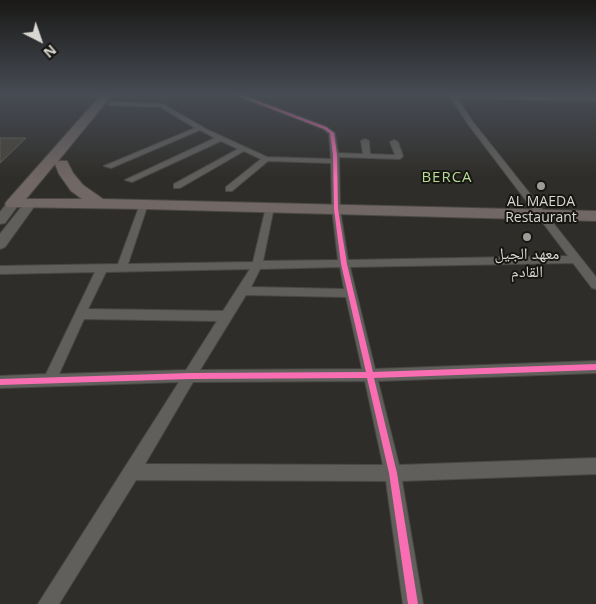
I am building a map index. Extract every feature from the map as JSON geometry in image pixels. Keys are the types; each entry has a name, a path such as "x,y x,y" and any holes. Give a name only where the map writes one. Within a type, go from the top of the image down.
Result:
{"highway":[{"path":"13,204 88,123"},
{"path":"30,204 93,123"},
{"path":"62,164 66,174 77,188 98,204"},
{"path":"13,204 144,204 596,216"}],"main road":[{"path":"0,220 13,204"},
{"path":"0,244 30,204"}],"street":[{"path":"192,123 266,159 397,157 399,156 394,142"},
{"path":"313,123 325,128 332,134 335,158 336,209 344,264 393,473 413,604"},
{"path":"470,123 596,285"},
{"path":"108,166 200,128"},
{"path":"129,180 221,138"},
{"path":"365,141 367,156"},
{"path":"177,186 243,149"},
{"path":"229,189 266,159"},
{"path":"122,267 144,204"},
{"path":"48,604 243,291 256,265 270,208"},
{"path":"0,270 576,259"},
{"path":"50,380 102,268"},
{"path":"243,291 351,293"},
{"path":"82,314 226,316"},
{"path":"0,382 190,376 370,375 596,367"},
{"path":"132,472 393,473 596,466"}],"building":[{"path":"0,138 26,138 0,163"}],"cycle path":[{"path":"312,123 332,133 335,155 336,209 344,264 393,473 413,604"},
{"path":"0,382 190,376 370,375 596,367"}],"place":[{"name":"AL MAEDA Restaurant","path":"541,186"},
{"name":"معهد الجيل القادم","path":"527,237"}],"district":[{"name":"BERCA","path":"447,178"}]}
